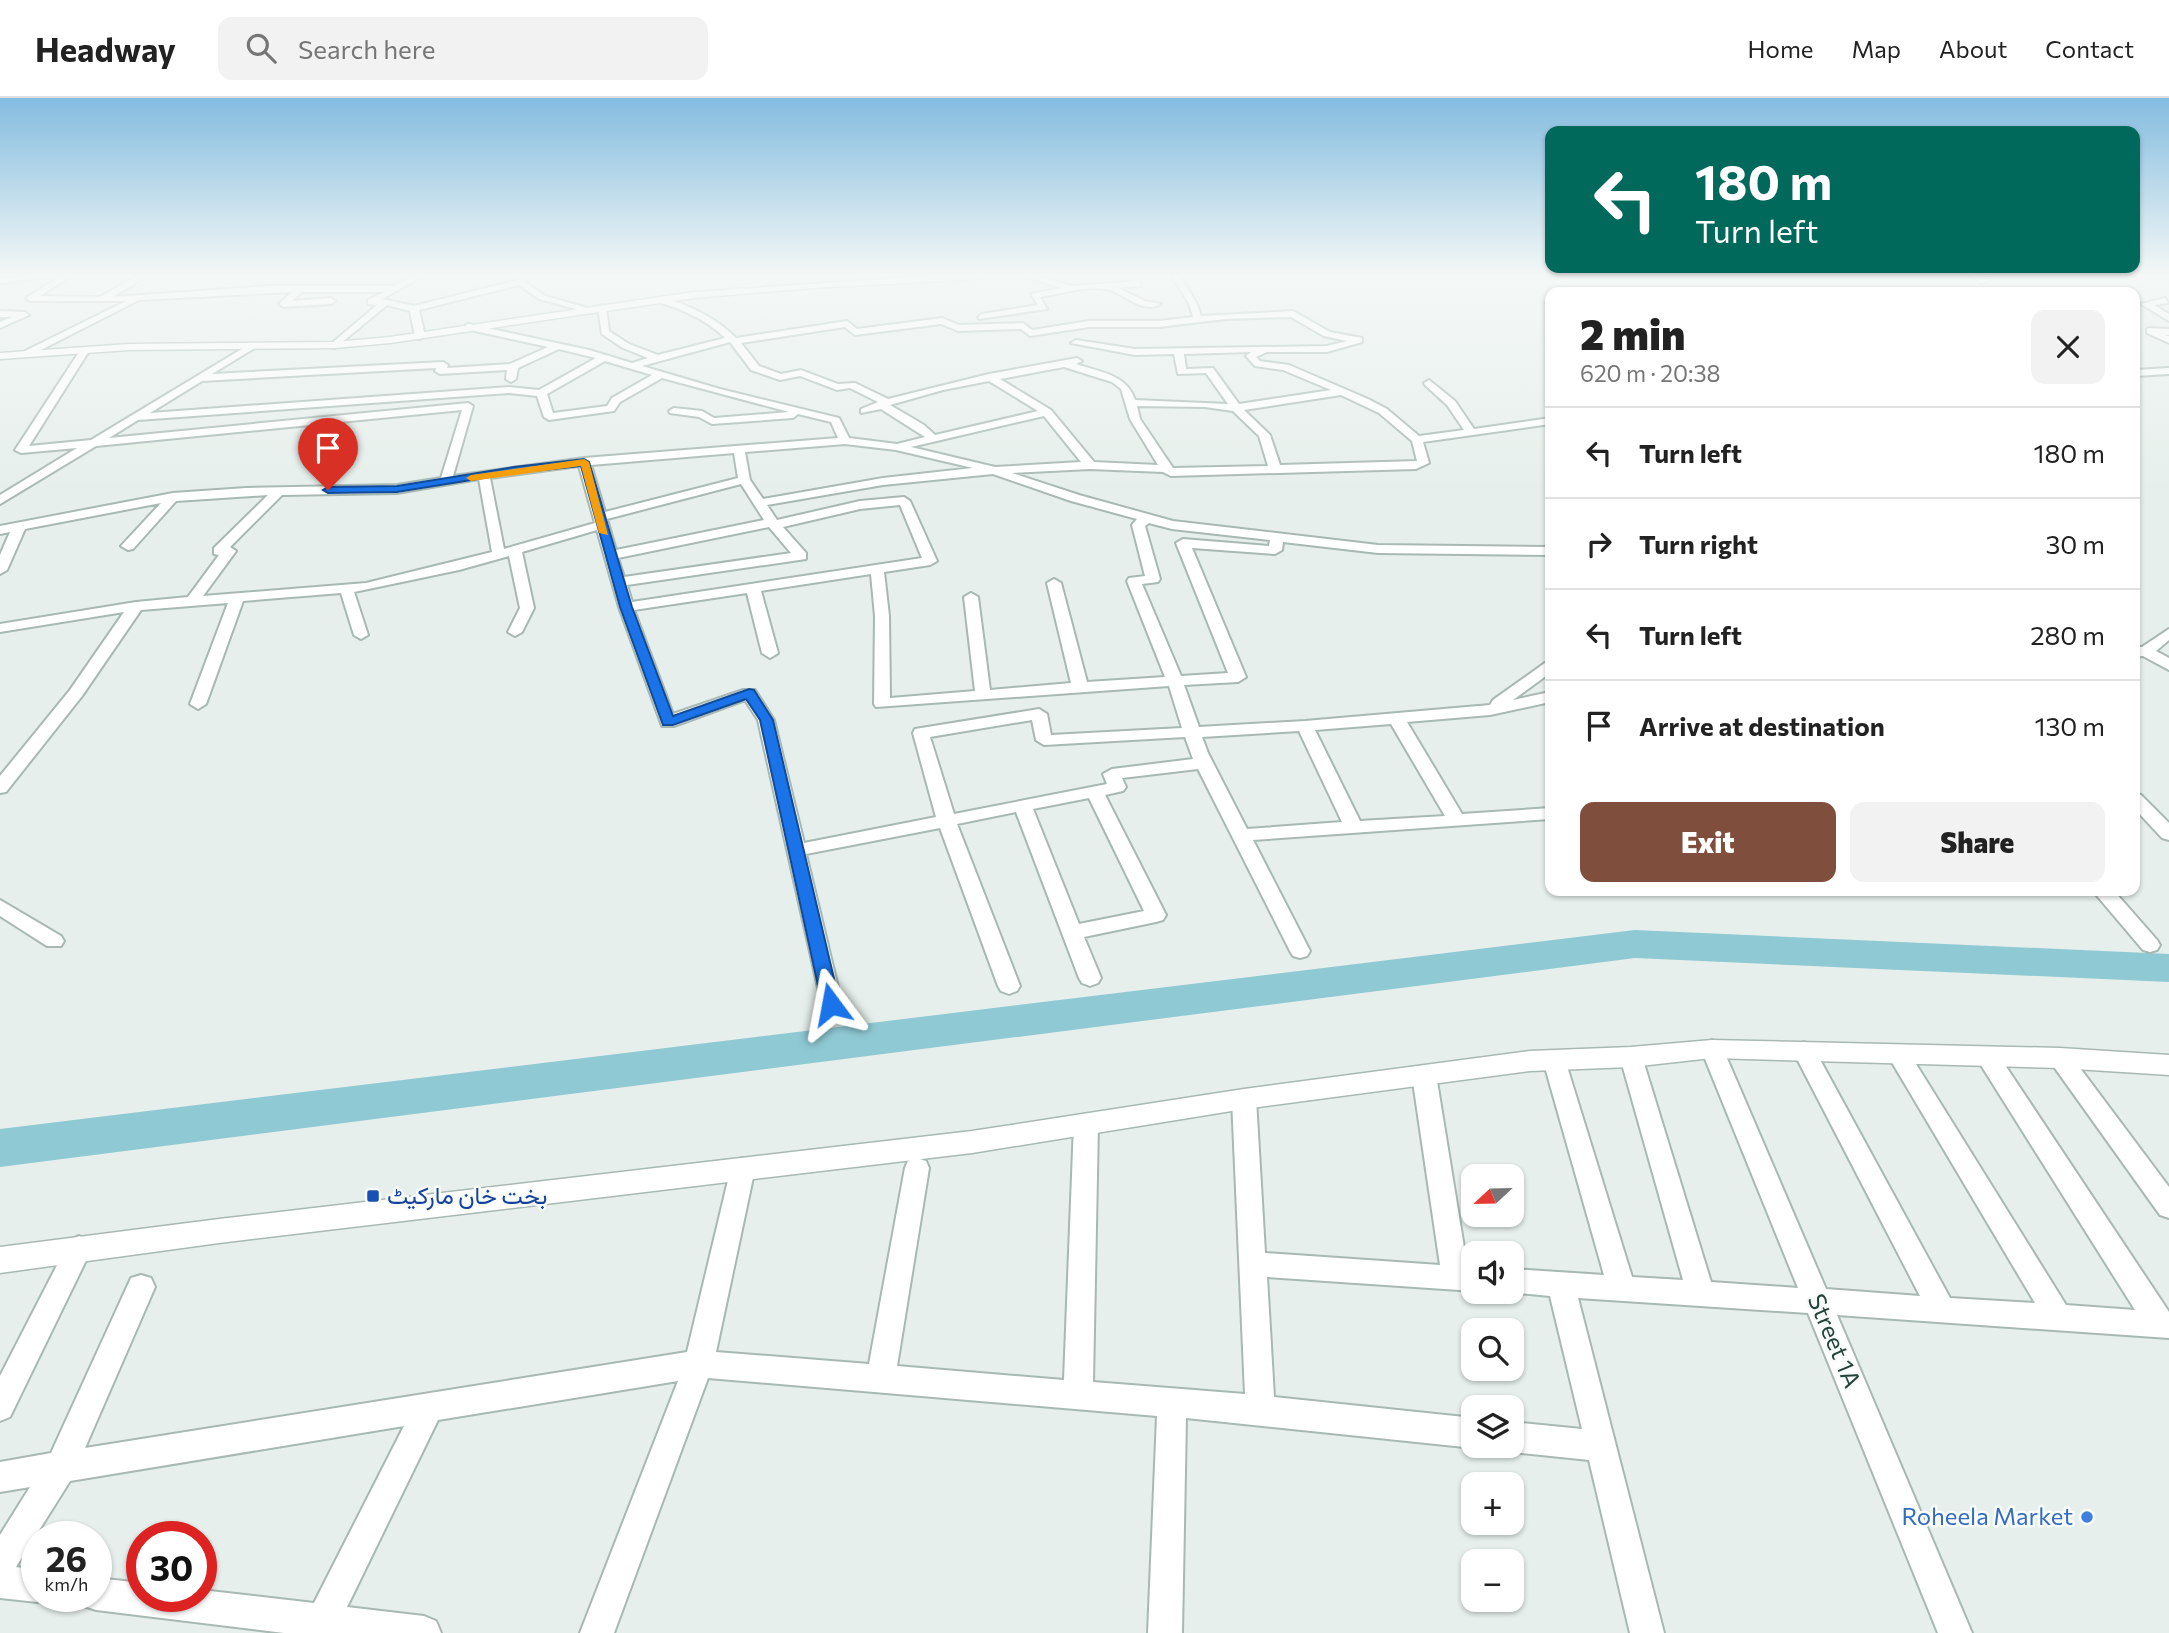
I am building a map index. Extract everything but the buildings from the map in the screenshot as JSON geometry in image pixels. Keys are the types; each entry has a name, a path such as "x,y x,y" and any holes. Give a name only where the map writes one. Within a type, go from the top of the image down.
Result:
{"street":[{"path":"26,354 39,348"},
{"path":"1,355 122,348"},
{"path":"0,500 6,493 93,444 249,348"},
{"path":"201,378 443,365 440,371 513,367 521,361 556,348"},
{"path":"560,348 835,420 845,441"},
{"path":"630,348 656,358"},
{"path":"629,366 700,348"},
{"path":"738,348 755,368 780,377 801,373 837,387 851,385 884,403 932,438"},
{"path":"1103,348 1179,353 1332,348"},
{"path":"761,503 832,487 987,468 1090,465 1171,471 1423,463 1417,440 1383,411 1285,367 1258,364 1251,355 1265,349"},
{"path":"84,351 21,450 468,406 446,481"},
{"path":"865,411 884,403 989,377 1046,370 1122,351"},
{"path":"1179,353 1182,372 1209,370 1236,408 1264,435 1275,468"},
{"path":"139,416 387,401 509,390 541,393 601,359"},
{"path":"1065,364 1116,380 1126,388 1135,419 1166,469"},
{"path":"401,378 408,367"},
{"path":"509,390 513,367"},
{"path":"2140,373 2169,371"},
{"path":"541,393 550,416 610,409 616,400 659,375"},
{"path":"989,377 1047,412 1090,465"},
{"path":"1429,383 1451,403 1471,432"},
{"path":"387,401 394,389"},
{"path":"705,397 717,391"},
{"path":"1130,403 1205,404 1236,408 1342,392"},
{"path":"693,403 674,411 702,414 718,436 738,448 845,441 897,447 987,468 1074,498 1172,525 1378,549 1545,551"},
{"path":"897,447 1047,412"},
{"path":"0,530 173,498 279,491 397,489 584,462 718,436 811,414"},
{"path":"1417,440 1545,422"},
{"path":"619,582 801,556 773,523 744,480 738,448"},
{"path":"584,462 626,607 668,722 749,693 766,720 831,1004"},
{"path":"484,475 499,555"},
{"path":"0,628 136,606 366,587 499,555 601,521 744,480"},
{"path":"193,600 229,551 219,551 279,491"},
{"path":"128,546 173,498"},
{"path":"611,555 860,505 904,501 930,561 626,607"},
{"path":"1147,518 1138,525 1153,579 1134,581 1175,681 1204,763 1300,951"},
{"path":"0,570 19,527"},
{"path":"877,569 882,616 882,704 1238,677 1183,543 1275,550 1277,537"},
{"path":"514,632 527,608 515,550"},
{"path":"1054,583 1080,687"},
{"path":"346,588 361,635"},
{"path":"753,588 770,653"},
{"path":"198,704 238,596"},
{"path":"971,597 983,695"},
{"path":"0,788 76,693 136,606"},
{"path":"2141,651 2169,633"},
{"path":"2141,651 2169,664"},
{"path":"1490,710 1545,670"},
{"path":"1009,986 946,819 921,733 1039,714 1044,740 1305,726 1490,710 1545,698"},
{"path":"1396,718 1457,821"},
{"path":"1305,726 1353,826"},
{"path":"797,850 1117,787 1112,774 1204,763"},
{"path":"1072,932 1156,915 1094,791"},
{"path":"2140,804 2169,834"},
{"path":"1022,805 1090,978"},
{"path":"1242,835 1545,814"},
{"path":"2107,896 2150,944"},
{"path":"0,907 54,941"},
{"path":"0,1260 79,1248 972,1142 1244,1099 1554,1060 1631,1057 1712,1049 2060,1058 2169,1065"},
{"name":"Street 1A","path":"1712,1049 1955,1633"},
{"path":"1804,1051 1942,1310"},
{"path":"1898,1054 2058,1317"},
{"path":"1987,1056 2164,1325"},
{"path":"1631,1057 1701,1294"},
{"path":"2060,1058 2169,1207"},
{"path":"1554,1060 1622,1289"},
{"path":"1424,1075 1461,1263"},
{"path":"1244,1099 1260,1410"},
{"path":"1078,1395 1087,1124"},
{"path":"597,1633 699,1364 743,1168"},
{"path":"881,1379 917,1168"},
{"path":"0,1408 79,1248"},
{"path":"1252,1264 1461,1278"},
{"path":"1524,1282 2164,1325"},
{"path":"1561,1285 1647,1633"},
{"path":"0,1564 61,1467 141,1287"},
{"path":"0,1477 699,1364 1172,1402 1461,1432"},
{"path":"1165,1633 1172,1402"},
{"path":"323,1621 429,1408"},
{"path":"1524,1438 1601,1446"},
{"path":"0,1582 21,1584"},
{"path":"112,1596 424,1633"}],"waterway":[{"path":"0,1148 1635,944 2169,968"}],"slow traffic":[{"path":"471,478 584,462 604,533"}],"place":[{"name":"بخت خان مارکیٹ","path":"373,1196"},
{"name":"Roheela Market","path":"2087,1517"}],"route":[{"path":"328,490 397,489 584,462 626,607 668,722 749,693 766,720 831,1004"}]}
